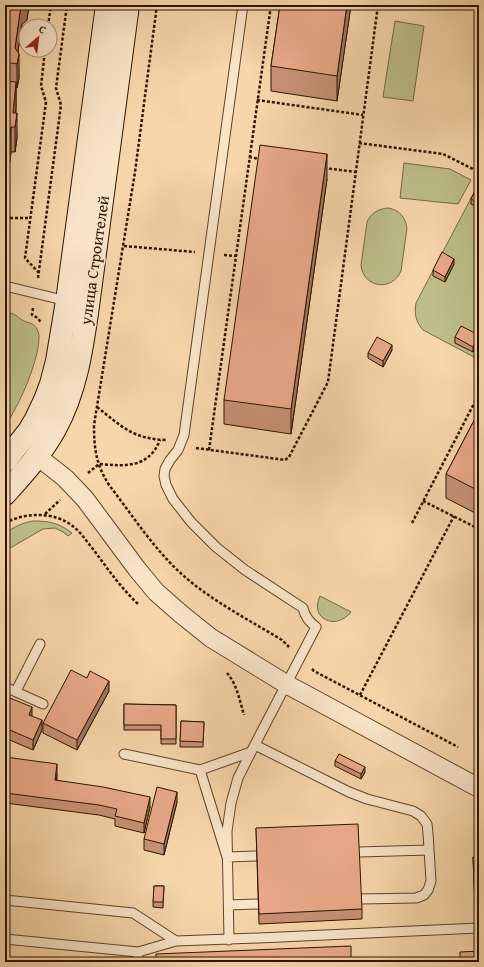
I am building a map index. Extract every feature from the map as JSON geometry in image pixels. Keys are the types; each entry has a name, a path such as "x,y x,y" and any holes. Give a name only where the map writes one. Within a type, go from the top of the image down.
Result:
{"main road":[{"name":"улица Строителей","path":"5,461 29,431 36,419 51,384 57,361 67,301 107,5"},
{"name":"улица Строителей","path":"5,494 37,456 55,430 65,410 71,392 82,349 128,5"},
{"path":"20,442 37,456"}],"street":[{"path":"37,456 65,478 85,499 156,592 211,638 286,684 479,788"}],"lane":[{"path":"229,940 227,831 231,803 238,778 316,628 305,616 303,608 245,570 216,547 191,522 173,499 166,485 164,476 165,469 178,450 184,435 243,5"},
{"path":"5,286 67,301"},
{"path":"16,692 40,644"},
{"path":"5,687 43,704"},
{"path":"124,754 200,770 253,748 349,792 367,799 413,811 421,816 427,824 428,833 430,881 428,890 424,895 416,898 361,900"},
{"path":"200,770 227,857"},
{"path":"359,852 429,850"},
{"path":"227,857 256,856"},
{"path":"5,900 133,913 176,941"},
{"path":"229,905 259,904"},
{"path":"5,940 138,952 176,941 229,940 479,928"},
{"path":"138,952 138,962"}],"path":[{"path":"49,18 51,5"},
{"path":"44,330 38,318 32,315 61,105 56,88 67,5"},
{"path":"209,450 271,5"},
{"path":"97,407 122,427 143,437 166,440 209,450 282,460 289,457 328,382 378,5"},
{"path":"39,273 25,258 46,102 41,86 44,58"},
{"path":"257,100 363,115"},
{"path":"360,143 443,154 479,172"},
{"path":"249,157 265,159"},
{"path":"318,167 356,172"},
{"path":"5,218 30,218"},
{"path":"124,246 236,256"},
{"path":"412,523 479,394"},
{"path":"99,464 121,466 136,464 152,454 158,446 160,440"},
{"path":"423,500 479,529"},
{"path":"360,695 454,516"}],"green space":[{"path":"395,21 424,26 413,101 383,97"},
{"path":"404,163 450,169 471,180 458,204 400,198"},
{"path":"478,185 479,347 474,357 423,330 417,321 415,311 416,303"},
{"path":"388,208 401,214 405,220 407,228 401,271 397,278 391,282 385,284 372,283 363,273 361,265 367,222 375,212"},
{"path":"5,312 14,314 22,320 34,325 37,329 39,338 37,353 27,382 5,427"},
{"path":"33,521 54,523 72,533 68,536 55,528 43,529 5,551 5,534 11,529"},
{"path":"320,596 351,612 345,618 338,621 326,620 318,611"}],"building":[{"path":"5,5 21,5 15,48 18,52 17,64 5,62"},
{"path":"280,5 347,5 337,76 271,66"},
{"path":"5,81 16,82 13,113 17,113 15,127 11,127 5,172"},
{"path":"260,145 327,154 291,409 224,400"},
{"path":"479,183 479,203 471,199"},
{"path":"442,252 454,259 445,277 433,270"},
{"path":"461,326 479,335 473,347 455,337"},
{"path":"377,337 392,345 383,361 368,353"},
{"path":"479,411 479,491 446,474"},
{"path":"71,670 87,678 90,671 109,681 77,740 43,723"},
{"path":"5,696 32,707 29,715 42,720 33,740 5,728"},
{"path":"124,704 176,705 176,739 161,739 161,725 124,725"},
{"path":"181,721 204,722 203,742 180,741"},
{"path":"339,754 365,767 361,774 335,761"},
{"path":"5,757 57,764 55,780 103,787 150,797 144,823 115,816 117,809 99,805 5,793"},
{"path":"157,787 177,792 164,844 144,839"},
{"path":"358,824 362,909 259,914 256,828"},
{"path":"473,857 479,857 479,900 475,900"},
{"path":"154,886 164,886 163,902 153,902"},
{"path":"351,946 351,962 156,962 156,954"},
{"path":"479,951 479,962 460,962 460,952"}]}
